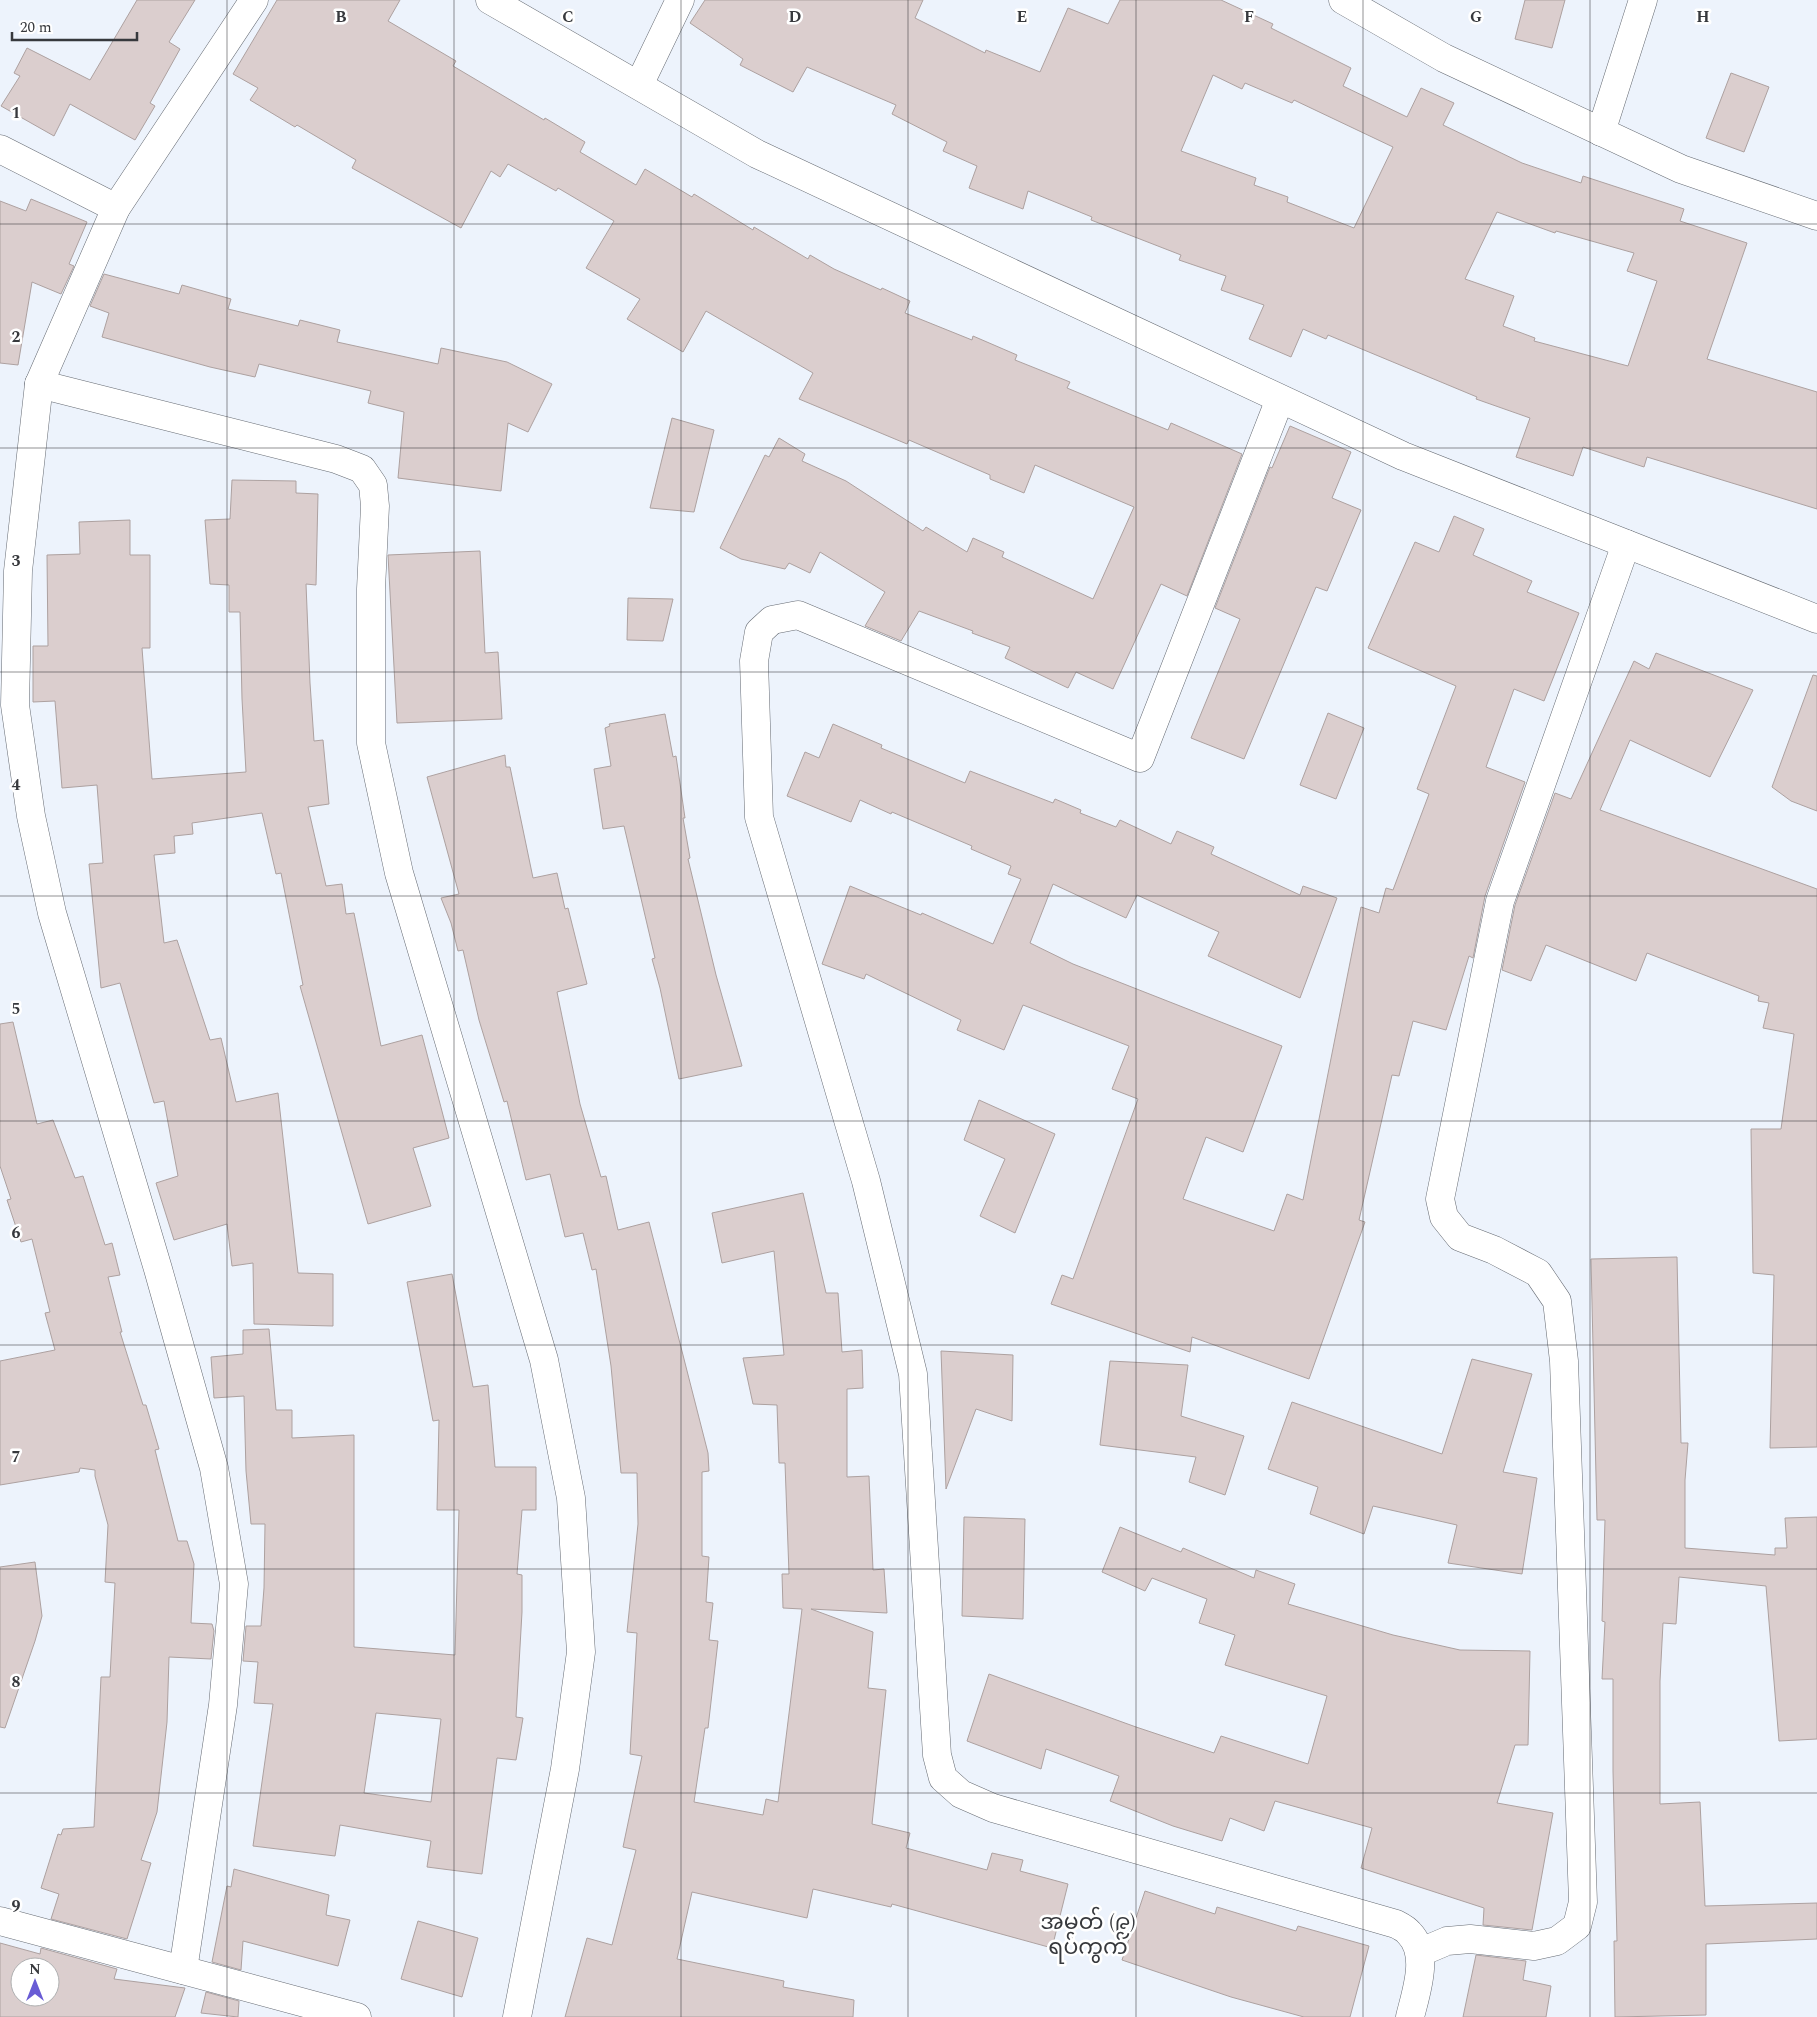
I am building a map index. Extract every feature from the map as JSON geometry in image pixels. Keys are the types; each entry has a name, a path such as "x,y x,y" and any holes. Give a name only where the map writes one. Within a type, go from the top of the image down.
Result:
{"street":[{"path":"183,1970 223,1705 234,1584 214,1468 158,1269 52,913 31,816 15,705 18,571 39,384 116,208 254,0"},
{"path":"490,0 758,154 1280,399 1403,456 1817,619"},
{"path":"639,85 680,0"},
{"path":"1343,0 1444,58 1681,169 1817,216"},
{"path":"1601,132 1643,0"},
{"path":"0,149 116,208"},
{"path":"39,384 336,459 362,469 373,484 376,506 371,589 371,743 399,873 544,1360 571,1498 582,1652 566,1769 517,2017"},
{"path":"1280,399 1140,758 798,615 772,620 759,632 757,642 754,661 759,817 866,1181 913,1374 937,1755 943,1778 961,1794 993,1808 1396,1924 1410,1933 1420,1952 1418,1984 1410,2017"},
{"path":"1420,1952 1447,1941 1463,1939 1534,1946 1557,1941 1577,1926 1583,1902 1564,1361 1557,1302 1538,1273 1494,1250 1460,1237 1444,1217 1440,1199 1500,901 1626,544"},
{"path":"0,1921 357,2017"}],"building":[{"path":"137,0 195,0 169,42 180,49 150,103 155,106 135,140 70,104 54,136 1,106 20,76 14,73 27,48 90,80"},
{"path":"277,0 400,0 388,21 456,61 453,66 585,142 580,152 636,185 645,169 692,197 694,194 753,230 754,227 808,259 810,255 834,269 910,301 905,313 972,340 973,336 1017,355 1015,360 1070,382 1067,388 1168,430 1171,423 1242,454 1187,596 1161,584 1113,689 1076,672 1068,688 1005,658 1010,647 919,611 901,641 865,626 885,592 820,552 810,573 789,563 785,569 741,559 720,548 765,455 769,457 779,438 805,454 802,461 846,481 923,531 926,527 967,552 973,538 1004,552 1002,557 1093,599 1134,507 1035,465 1024,493 990,479 990,475 909,440 907,444 799,399 813,373 706,311 683,352 627,319 640,299 586,268 614,221 558,188 556,191 508,164 500,177 491,171 461,228 352,168 356,160 250,100 258,88 233,74"},
{"path":"705,0 923,0 915,18 985,53 986,50 1040,72 1068,8 1108,24 1120,0 1221,0 1273,24 1271,28 1351,68 1343,86 1407,117 1421,88 1454,103 1443,125 1522,163 1581,183 1583,176 1684,209 1680,221 1747,243 1707,359 1817,392 1817,509 1647,457 1644,467 1583,447 1573,476 1516,457 1530,418 1476,399 1477,397 1328,335 1326,339 1303,329 1291,357 1249,339 1264,305 1221,290 1226,276 1179,260 1181,255 1091,220 1092,217 1028,191 1023,209 969,188 977,166 943,151 947,142 892,114 896,105 807,67 793,92 740,65 743,59 690,23","holes":["1213,75 1242,89 1245,83 1292,103 1294,100 1393,147 1354,228 1287,202 1288,197 1254,185 1256,178 1181,151","1497,212 1555,233 1556,231 1634,253 1627,271 1657,281 1628,366 1534,341 1535,338 1503,326 1514,296 1465,279"]},
{"path":"1525,0 1565,0 1552,48 1515,39"},
{"path":"1731,73 1769,87 1744,152 1706,138"},
{"path":"31,199 87,222 69,264 74,266 61,294 32,282 18,365 0,363 0,201 26,211"},
{"path":"104,274 179,294 182,285 231,299 228,309 298,326 300,320 340,330 337,342 438,364 441,348 507,362 552,384 528,432 508,423 501,491 398,478 404,412 368,403 371,391 259,364 255,377 210,367 102,337 109,313 90,306"},
{"path":"672,418 714,430 694,512 650,508"},
{"path":"1290,426 1351,452 1332,498 1361,510 1327,591 1316,587 1244,759 1191,738 1240,619 1215,608 1270,467 1272,468"},
{"path":"232,480 296,481 296,493 318,494 316,585 306,584 314,741 323,740 329,804 308,807 326,886 342,884 346,914 354,913 381,1046 422,1035 449,1138 413,1148 431,1206 368,1224 300,986 303,985 281,873 276,874 262,813 192,823 193,834 174,836 175,853 154,855 164,943 177,940 210,1040 221,1038 236,1102 278,1093 298,1273 333,1274 333,1326 254,1324 253,1263 232,1266 227,1224 174,1240 156,1183 178,1176 164,1101 154,1103 120,983 101,988 89,864 103,863 97,785 62,788 55,701 33,702 33,646 48,646 47,555 80,554 79,522 130,520 130,555 150,555 150,648 142,648 152,779 246,772 240,612 229,612 229,585 210,584 205,520 230,519"},
{"path":"1454,516 1484,529 1473,555 1532,581 1527,592 1579,613 1544,701 1514,689 1486,767 1525,782 1485,896 1473,958 1469,956 1446,1030 1413,1021 1399,1076 1392,1075 1359,1220 1365,1222 1309,1379 1192,1337 1190,1352 1051,1304 1062,1275 1073,1279 1138,1099 1112,1089 1129,1046 1023,1005 1004,1050 957,1030 961,1020 866,974 864,979 822,964 850,886 921,915 922,913 993,944 1021,879 1008,874 1011,866 971,849 972,846 860,800 851,822 787,796 805,752 819,758 833,724 882,745 881,748 965,783 970,771 1053,803 1055,799 1081,810 1080,813 1116,827 1120,820 1171,844 1177,831 1214,847 1211,854 1300,895 1303,886 1337,898 1300,998 1208,956 1219,932 1137,895 1126,918 1053,884 1030,943 1073,964 1282,1046 1243,1152 1206,1137 1183,1199 1274,1231 1287,1194 1303,1200 1361,907 1379,913 1386,888 1393,890 1429,794 1417,789 1456,686 1368,648 1415,542 1439,552"},
{"path":"480,551 485,653 498,652 502,719 397,723 388,555"},
{"path":"628,598 673,599 663,641 627,640"},
{"path":"1656,653 1753,690 1710,777 1630,740 1600,810 1817,889 1817,1447 1770,1448 1774,1275 1753,1273 1751,1129 1781,1129 1794,1034 1763,1028 1769,1003 1758,1001 1759,996 1647,953 1636,981 1546,945 1531,981 1502,970 1515,905 1555,793 1571,799 1634,661 1649,669"},
{"path":"1813,675 1817,676 1817,811 1791,801 1772,787"},
{"path":"1328,713 1364,728 1336,799 1300,785"},
{"path":"665,714 673,757 676,756 690,858 688,859 716,975 742,1066 679,1079 652,959 655,958 624,826 603,829 594,769 611,766 605,728 610,726 609,724"},
{"path":"505,755 506,767 510,767 533,878 557,873 565,909 568,908 587,984 557,992 580,1104 601,1177 606,1176 618,1230 649,1222 708,1453 709,1471 702,1472 702,1556 709,1557 706,1602 713,1603 709,1640 718,1641 708,1728 705,1728 694,1802 763,1815 766,1799 778,1802 802,1609 783,1608 782,1574 789,1574 785,1463 779,1463 777,1405 753,1404 743,1358 784,1355 774,1251 722,1263 712,1213 803,1193 826,1293 838,1293 842,1352 862,1350 863,1388 847,1389 847,1477 869,1476 873,1570 884,1569 887,1613 811,1609 873,1632 868,1688 886,1690 872,1824 910,1833 906,1848 987,1870 992,1853 1023,1860 1020,1871 1068,1884 1052,1948 892,1904 891,1907 813,1889 807,1918 692,1892 677,1959 784,1981 783,1987 854,2000 853,2017 565,2017 587,1938 612,1945 636,1850 623,1847 642,1756 630,1754 637,1633 627,1632 638,1524 637,1473 621,1473 611,1366 596,1269 592,1270 583,1233 565,1237 550,1174 526,1180 507,1101 504,1102 479,1020 463,950 458,951 451,923 441,898 459,894 427,777"},
{"path":"13,1022 37,1124 53,1120 75,1178 83,1176 105,1245 112,1243 120,1275 108,1277 122,1332 120,1332 143,1405 146,1405 159,1449 155,1450 178,1541 187,1541 194,1564 191,1623 212,1624 214,1631 211,1659 169,1657 167,1722 157,1812 141,1860 151,1863 127,1939 51,1919 59,1894 41,1888 58,1834 61,1835 63,1829 94,1827 101,1677 110,1677 115,1583 105,1582 108,1525 95,1470 80,1468 79,1472 0,1485 0,1361 55,1350 45,1313 50,1312 32,1239 21,1242 7,1200 11,1199 0,1166 0,1024"},
{"path":"979,1100 1055,1134 1015,1233 980,1216 1005,1159 964,1140"},
{"path":"1677,1257 1681,1443 1688,1443 1685,1480 1685,1548 1775,1555 1775,1548 1787,1548 1785,1518 1817,1517 1817,1739 1779,1741 1766,1586 1679,1577 1676,1624 1663,1623 1660,1681 1660,1804 1700,1802 1705,1906 1817,1903 1817,1939 1706,1944 1706,2015 1615,2017 1614,1941 1617,1941 1613,1679 1602,1679 1605,1622 1602,1621 1605,1520 1597,1520 1591,1259"},
{"path":"452,1274 473,1387 488,1385 495,1467 536,1467 536,1510 522,1510 517,1574 522,1575 522,1612 516,1717 523,1718 516,1760 497,1758 482,1874 427,1867 431,1841 340,1825 335,1856 253,1846 273,1704 254,1703 258,1662 243,1661 246,1626 261,1626 264,1588 265,1524 251,1524 246,1471 244,1396 214,1398 211,1357 243,1354 243,1330 269,1329 276,1410 292,1410 292,1438 354,1435 354,1647 455,1655 459,1510 437,1510 439,1420 433,1421 407,1282","holes":["376,1713 441,1719 431,1802 364,1793"]},
{"path":"941,1351 1013,1355 1012,1421 976,1409 946,1489"},
{"path":"1472,1359 1532,1374 1503,1472 1537,1478 1522,1574 1448,1563 1457,1525 1373,1506 1364,1534 1310,1514 1318,1487 1268,1469 1292,1402 1442,1454"},
{"path":"1110,1361 1188,1365 1181,1416 1244,1436 1225,1495 1189,1482 1196,1457 1100,1445"},
{"path":"964,1517 1025,1519 1023,1619 962,1616"},
{"path":"1120,1527 1181,1552 1183,1548 1254,1578 1256,1570 1295,1584 1288,1604 1393,1635 1460,1650 1530,1651 1528,1745 1515,1745 1497,1803 1553,1813 1532,1930 1483,1925 1484,1908 1361,1868 1372,1828 1275,1801 1264,1831 1230,1818 1222,1841 1173,1826 1110,1801 1119,1776 1046,1749 1041,1769 967,1741 989,1674 1214,1753 1221,1736 1308,1764 1327,1696 1225,1665 1235,1635 1199,1623 1207,1599 1152,1578 1145,1591 1102,1572"},
{"path":"35,1562 42,1616 5,1728 0,1727 0,1567"},
{"path":"234,1869 329,1895 326,1915 350,1920 338,1966 243,1941 241,1970 212,1962 227,1886 231,1887"},
{"path":"1145,1891 1215,1914 1217,1907 1296,1931 1298,1926 1369,1946 1350,2017 1304,2017 1231,1997 1122,1960"},
{"path":"418,1921 478,1938 462,1997 401,1979"},
{"path":"0,1943 40,1954 41,1948 117,1969 114,1979 185,1988 175,2017 0,2017"},
{"path":"1476,1955 1526,1961 1523,1980 1551,1986 1546,2017 1463,2017"},
{"path":"206,1992 239,2001 238,2017 201,2013"}],"district":[{"name":"အမှတ် (၉) ရပ်ကွက်","path":"1088,1934"}]}
